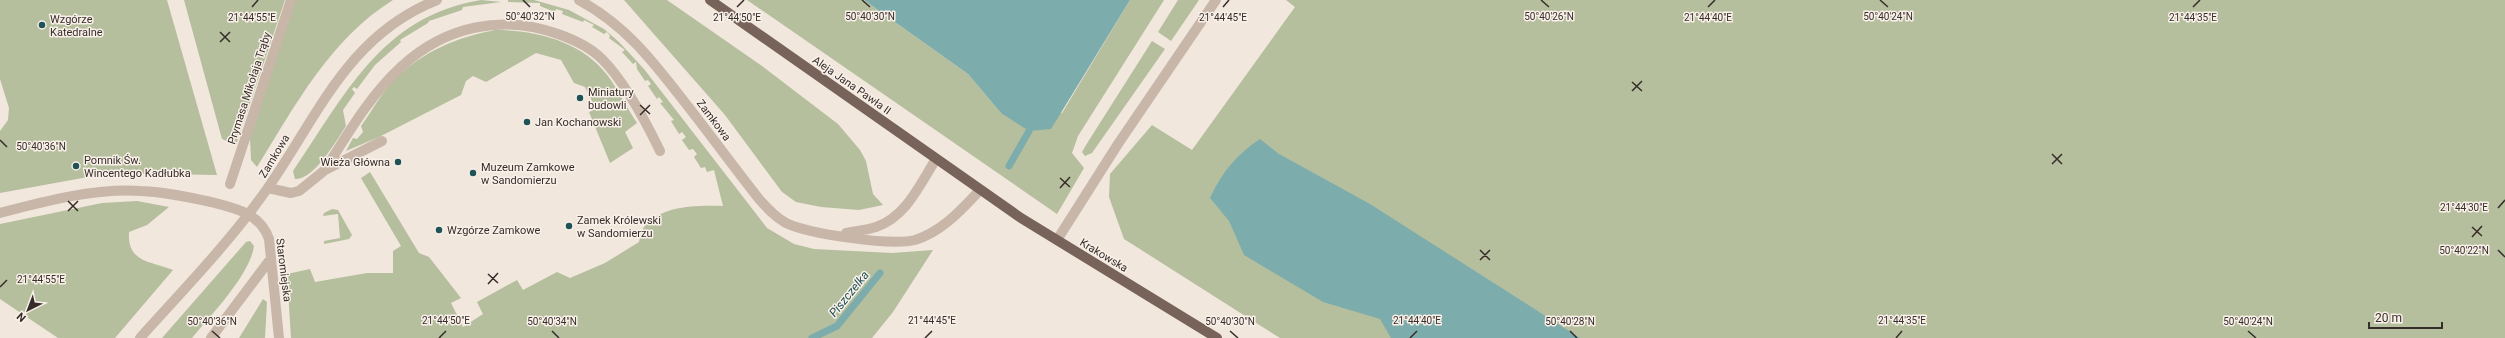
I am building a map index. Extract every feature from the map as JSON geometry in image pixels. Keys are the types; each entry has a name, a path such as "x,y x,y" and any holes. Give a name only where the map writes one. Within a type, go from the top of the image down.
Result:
{"main road":[{"name":"Aleja Jana Pawła II","path":"710,0 980,190"},
{"name":"Krakowska","path":"980,190 1057,240 1217,338"}],"street":[{"name":"Prymasa Mikołaja Trąby","path":"230,184 292,0"},
{"name":"Zamkowa","path":"140,338 268,188 334,84 359,53 387,26 420,7 437,0"},
{"name":"Zamkowa","path":"579,0 601,12 625,31 648,55 759,199 774,215 787,223 838,235 886,242 915,240 930,233 955,216 980,190"},
{"path":"1057,240 1118,144 1216,0"},
{"path":"325,170 349,132 386,82 417,52 445,36 482,24 505,23 531,26 554,32 575,40 593,51 613,71 646,122 660,151"},
{"path":"268,188 291,193 300,191 325,170 382,141"},
{"name":"Zamkowa","path":"838,235 876,227 894,218 910,200 936,159"},
{"path":"0,213 39,203 105,192 140,191 168,193 228,206 248,213"},
{"name":"Staromiejska","path":"248,213 265,227 269,239 269,261 279,338"},
{"path":"211,338 269,261"}],"green space":[{"path":"0,0 167,0 217,175 110,173 0,193 0,131 8,120 9,108 0,79"},
{"path":"184,0 285,0 236,145 222,139"},
{"path":"294,0 393,0 371,16 332,54 300,98 257,167 251,160 250,138"},
{"path":"481,0 501,2 463,7 462,10 429,21 400,40 401,42 375,65 357,89 354,87 352,89 355,93 343,110 346,126 331,149 317,167 309,174 302,178 295,179 293,171 330,115 369,64 391,42 417,23 446,9"},
{"path":"508,0 534,0 569,10 604,29 619,42 644,69 767,228 794,244 814,249 892,253 933,250 893,312 872,338 291,338 287,274 310,269 315,282 367,273 393,273 393,251 401,246 361,178 370,172 419,253 429,257 461,298 451,303 463,327 483,314 477,302 517,280 523,290 557,272 570,278 605,263 639,242 641,232 644,227 660,214 670,210 691,206 723,206 714,170 707,172 705,167 701,168 694,157 697,154 693,149 689,150 682,140 686,137 682,132 679,134 671,121 674,120 660,103 663,102 659,97 657,99 648,86 651,84 648,80 645,81 637,69 636,62 633,64 622,52 625,50 609,38 610,36 607,32 604,34 592,27 594,25 584,20 583,22 562,14 563,11 556,9 555,12 540,6 540,3 508,2"},
{"path":"624,0 667,0 762,66 838,124 860,150 866,161 873,194 883,205 859,210 821,207 796,202 782,192 725,115"},
{"path":"747,0 864,0 968,74 1001,113 1062,113 1130,0 1164,0 1078,136 1072,153 1084,168 1057,214"},
{"path":"1178,0 1199,0 1171,41 1158,32"},
{"path":"1286,0 2505,0 2505,338 1280,338 1124,239 1109,197 1110,174 1152,125 1192,150 1295,7"},
{"path":"495,30 526,32 557,40 572,46 597,64 608,76 637,123 625,132 633,148 610,163 589,112 596,109 585,87 574,83 561,60 536,53 486,82 473,76 466,81 461,95 379,137 346,151 353,138 357,139 363,132 361,126 381,96 390,84 406,69 429,53 454,41"},
{"path":"1152,41 1165,49 1092,153 1085,156 1082,152 1086,145"},
{"path":"137,201 169,207 147,225 129,232 129,242 132,250 142,259 173,270 115,338 58,338 0,299 0,224 102,203"},
{"path":"332,209 338,210 352,235 349,239 324,244 324,241 340,238 338,214 323,216 324,213"},
{"path":"250,241 254,246 251,257 238,282 192,338 162,338 246,242"},
{"path":"263,299 267,302 265,338 239,338"}],"water":[{"path":"864,0 1130,0 1051,129 1029,131 1001,113 968,74"},
{"path":"1260,139 1279,154 1370,204 1580,338 1391,338 1380,319 1323,302 1244,255 1229,221 1210,198 1231,164 1237,157"}],"waterway":[{"name":"Piszczelka","path":"1009,166 1029,131"},
{"name":"Piszczelka","path":"812,338 837,326 880,273"}],"place":[{"name":"Wzgórze Katedralne","path":"42,25"},
{"name":"Miniatury budowli","path":"580,98"},
{"name":"Jan Kochanowski","path":"527,122"},
{"name":"Wieża Główna","path":"398,162"},
{"name":"Pomnik Św. Wincentego Kadłubka","path":"76,166"},
{"name":"Muzeum Zamkowe w Sandomierzu","path":"473,173"},
{"name":"Zamek Królewski w Sandomierzu","path":"569,226"},
{"name":"Wzgórze Zamkowe","path":"439,230"}]}
